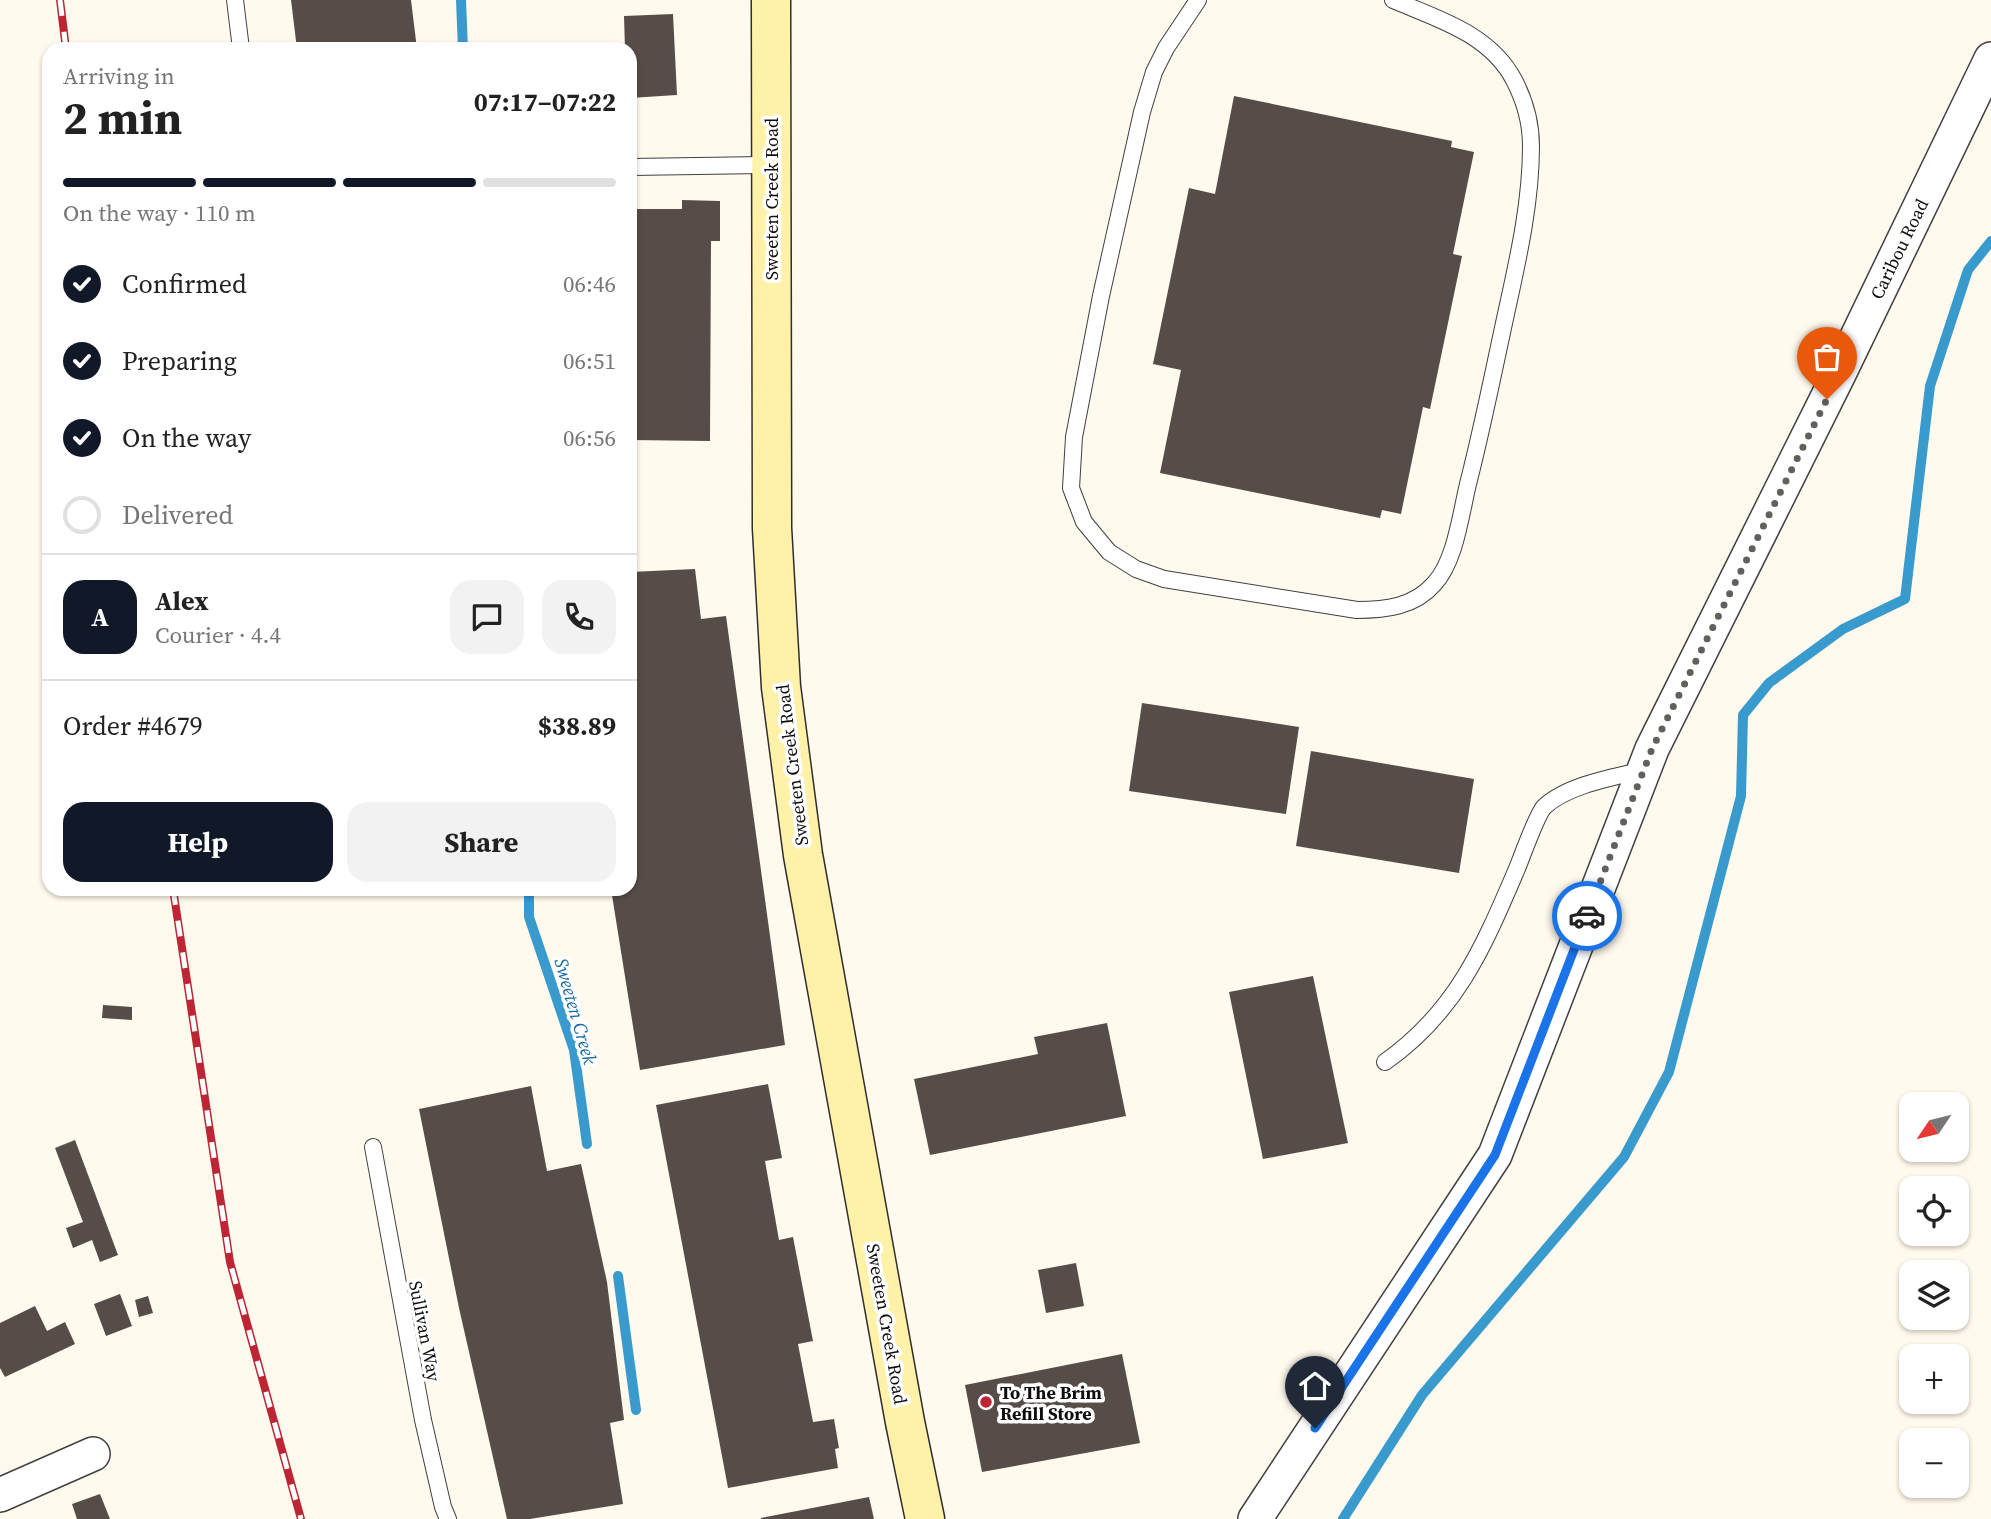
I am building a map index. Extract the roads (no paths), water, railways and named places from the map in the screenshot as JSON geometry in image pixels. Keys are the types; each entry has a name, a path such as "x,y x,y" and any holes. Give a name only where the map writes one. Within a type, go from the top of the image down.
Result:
{"main road":[{"name":"Sweeten Creek Road","path":"771,0 772,528 781,687 803,855 905,1422 925,1519"}],"street":[{"name":"Caribou Road","path":"1255,1519 1495,1155 1652,749 1991,60"},
{"path":"0,1495 93,1454"}],"lane":[{"path":"235,0 239,42"},
{"path":"1198,0 1166,48 1154,72 1142,112 1098,309 1074,437 1071,488 1084,522 1109,552 1136,569 1164,579 1357,610 1386,610 1413,601 1434,585 1448,565 1479,440 1524,231 1531,147 1528,113 1514,79 1497,56 1468,32 1394,0"},
{"path":"637,167 771,165"},
{"path":"1385,1062 1421,1033 1439,1014 1470,971 1543,808 1570,791 1604,779 1644,770"},
{"name":"Sullivan Way","path":"373,1147 422,1420 448,1519"}],"waterway":[{"name":"Sweeten Creek","path":"461,0 463,42"},
{"path":"1343,1519 1422,1395 1624,1157 1669,1072 1741,796 1743,715 1769,683 1843,629 1905,599 1930,386 1968,270 1991,241"},
{"name":"Sweeten Creek","path":"529,896 529,917 574,1050 587,1144"},
{"name":"Sweeten Creek","path":"618,1276 636,1410"}],"railway":[{"path":"60,0 65,42"},
{"path":"174,896 230,1262 301,1519"}],"place":[{"name":"To The Brim Refill Store","path":"986,1402"}]}
